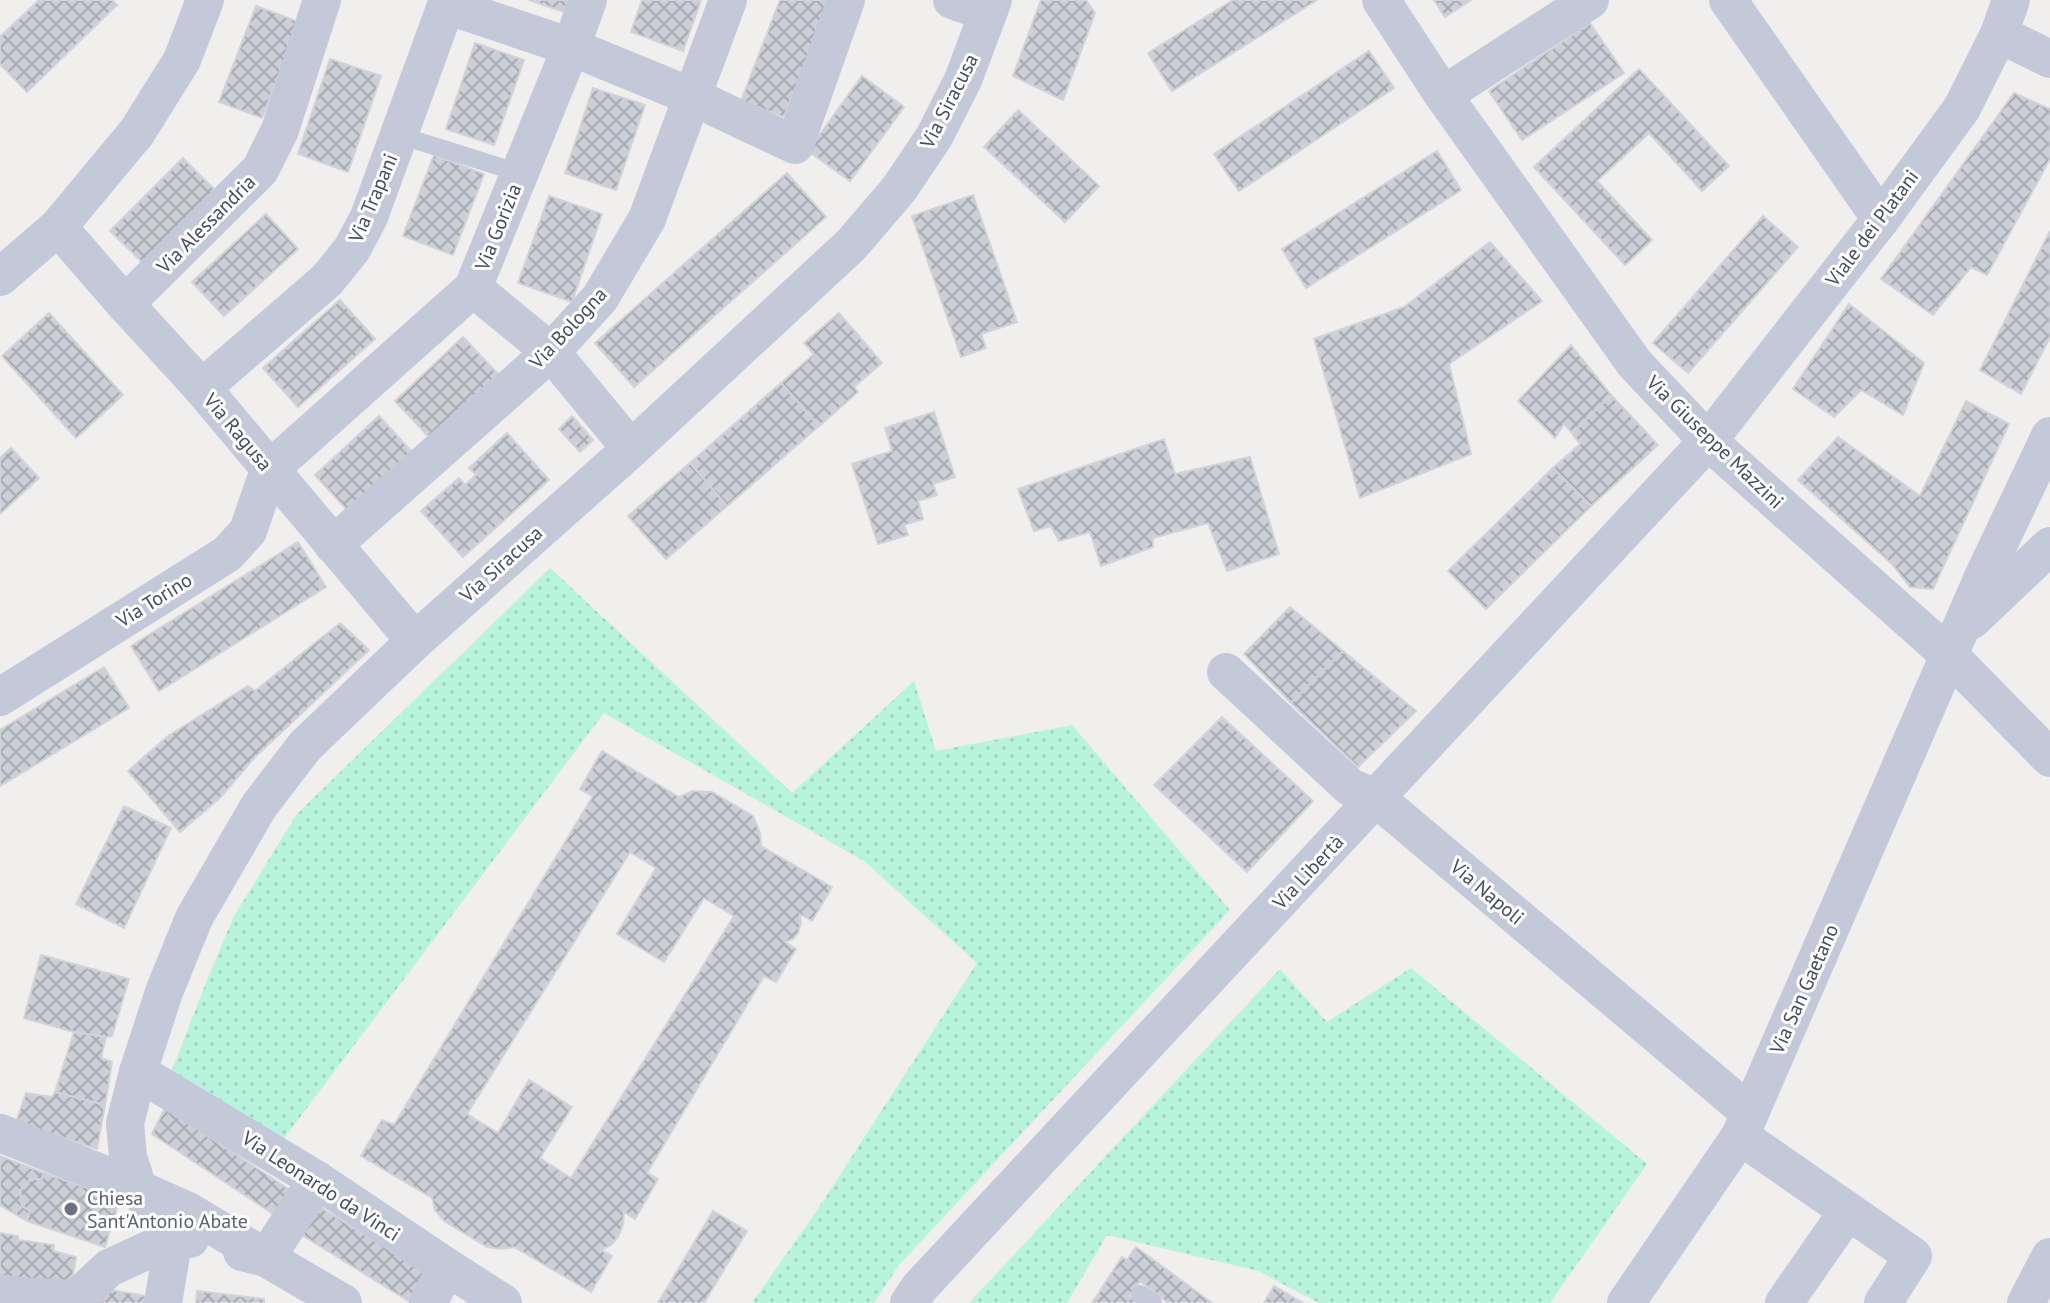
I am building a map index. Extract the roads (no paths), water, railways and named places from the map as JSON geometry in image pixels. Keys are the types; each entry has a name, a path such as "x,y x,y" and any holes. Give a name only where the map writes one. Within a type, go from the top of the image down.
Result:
{"street":[{"path":"0,277 58,227 137,132 182,60 205,0"},
{"name":"Via Alessandria","path":"125,304 260,170 280,130 322,0"},
{"name":"Via Gorizia","path":"269,470 473,288 588,0"},
{"name":"Via Bologna","path":"333,545 551,352 600,298 647,219 728,0"},
{"path":"447,2 571,47 693,97 795,145 846,0"},
{"path":"952,0 991,7"},
{"name":"Via Giuseppe Mazzini","path":"1381,0 1443,95 1635,364 1708,441 1954,645 2050,758"},
{"path":"1443,95 1590,0"},
{"path":"1728,0 1881,219"},
{"name":"Via Trapani","path":"202,388 327,280 352,249 369,217 447,2"},
{"name":"Via Siracusa","path":"139,1191 128,1157 125,1123 138,1072 164,992 194,918 259,806 305,746 415,641 631,449 851,245 899,189 934,137 963,80 991,7"},
{"path":"2005,17 2050,59"},
{"name":"Viale dei Platani","path":"1708,441 1881,219 1962,108 2005,17"},
{"name":"Via Ragusa","path":"58,227 202,388 415,641"},
{"path":"473,288 551,352 631,449"},
{"name":"Via San Gaetano","path":"1626,1303 1745,1124 1983,577 2050,436"},
{"name":"Via Libertà","path":"909,1303 919,1288 1708,441"},
{"name":"Via Torino","path":"0,697 227,554 248,531 269,470"},
{"path":"1954,645 2050,546"},
{"name":"Via Napoli","path":"1226,672 1350,787 1376,798 1745,1124 1848,1211 1913,1256 1883,1303"},
{"name":"Via Leonardo da Vinci","path":"138,1072 317,1180 503,1303"},
{"path":"0,1133 113,1178 139,1191 177,1230 343,1303"},
{"path":"279,1277 317,1180"},
{"path":"1784,1303 1848,1211"},
{"path":"11,1298 76,1301 109,1268 177,1230"},
{"path":"163,1303 177,1230"},
{"path":"2026,1303 2050,1257"},
{"path":"428,1303 447,1267"}],"lane":[{"path":"399,135 520,173"}],"place":[{"name":"Chiesa Sant'Antonio Abate","path":"71,1209"}]}
